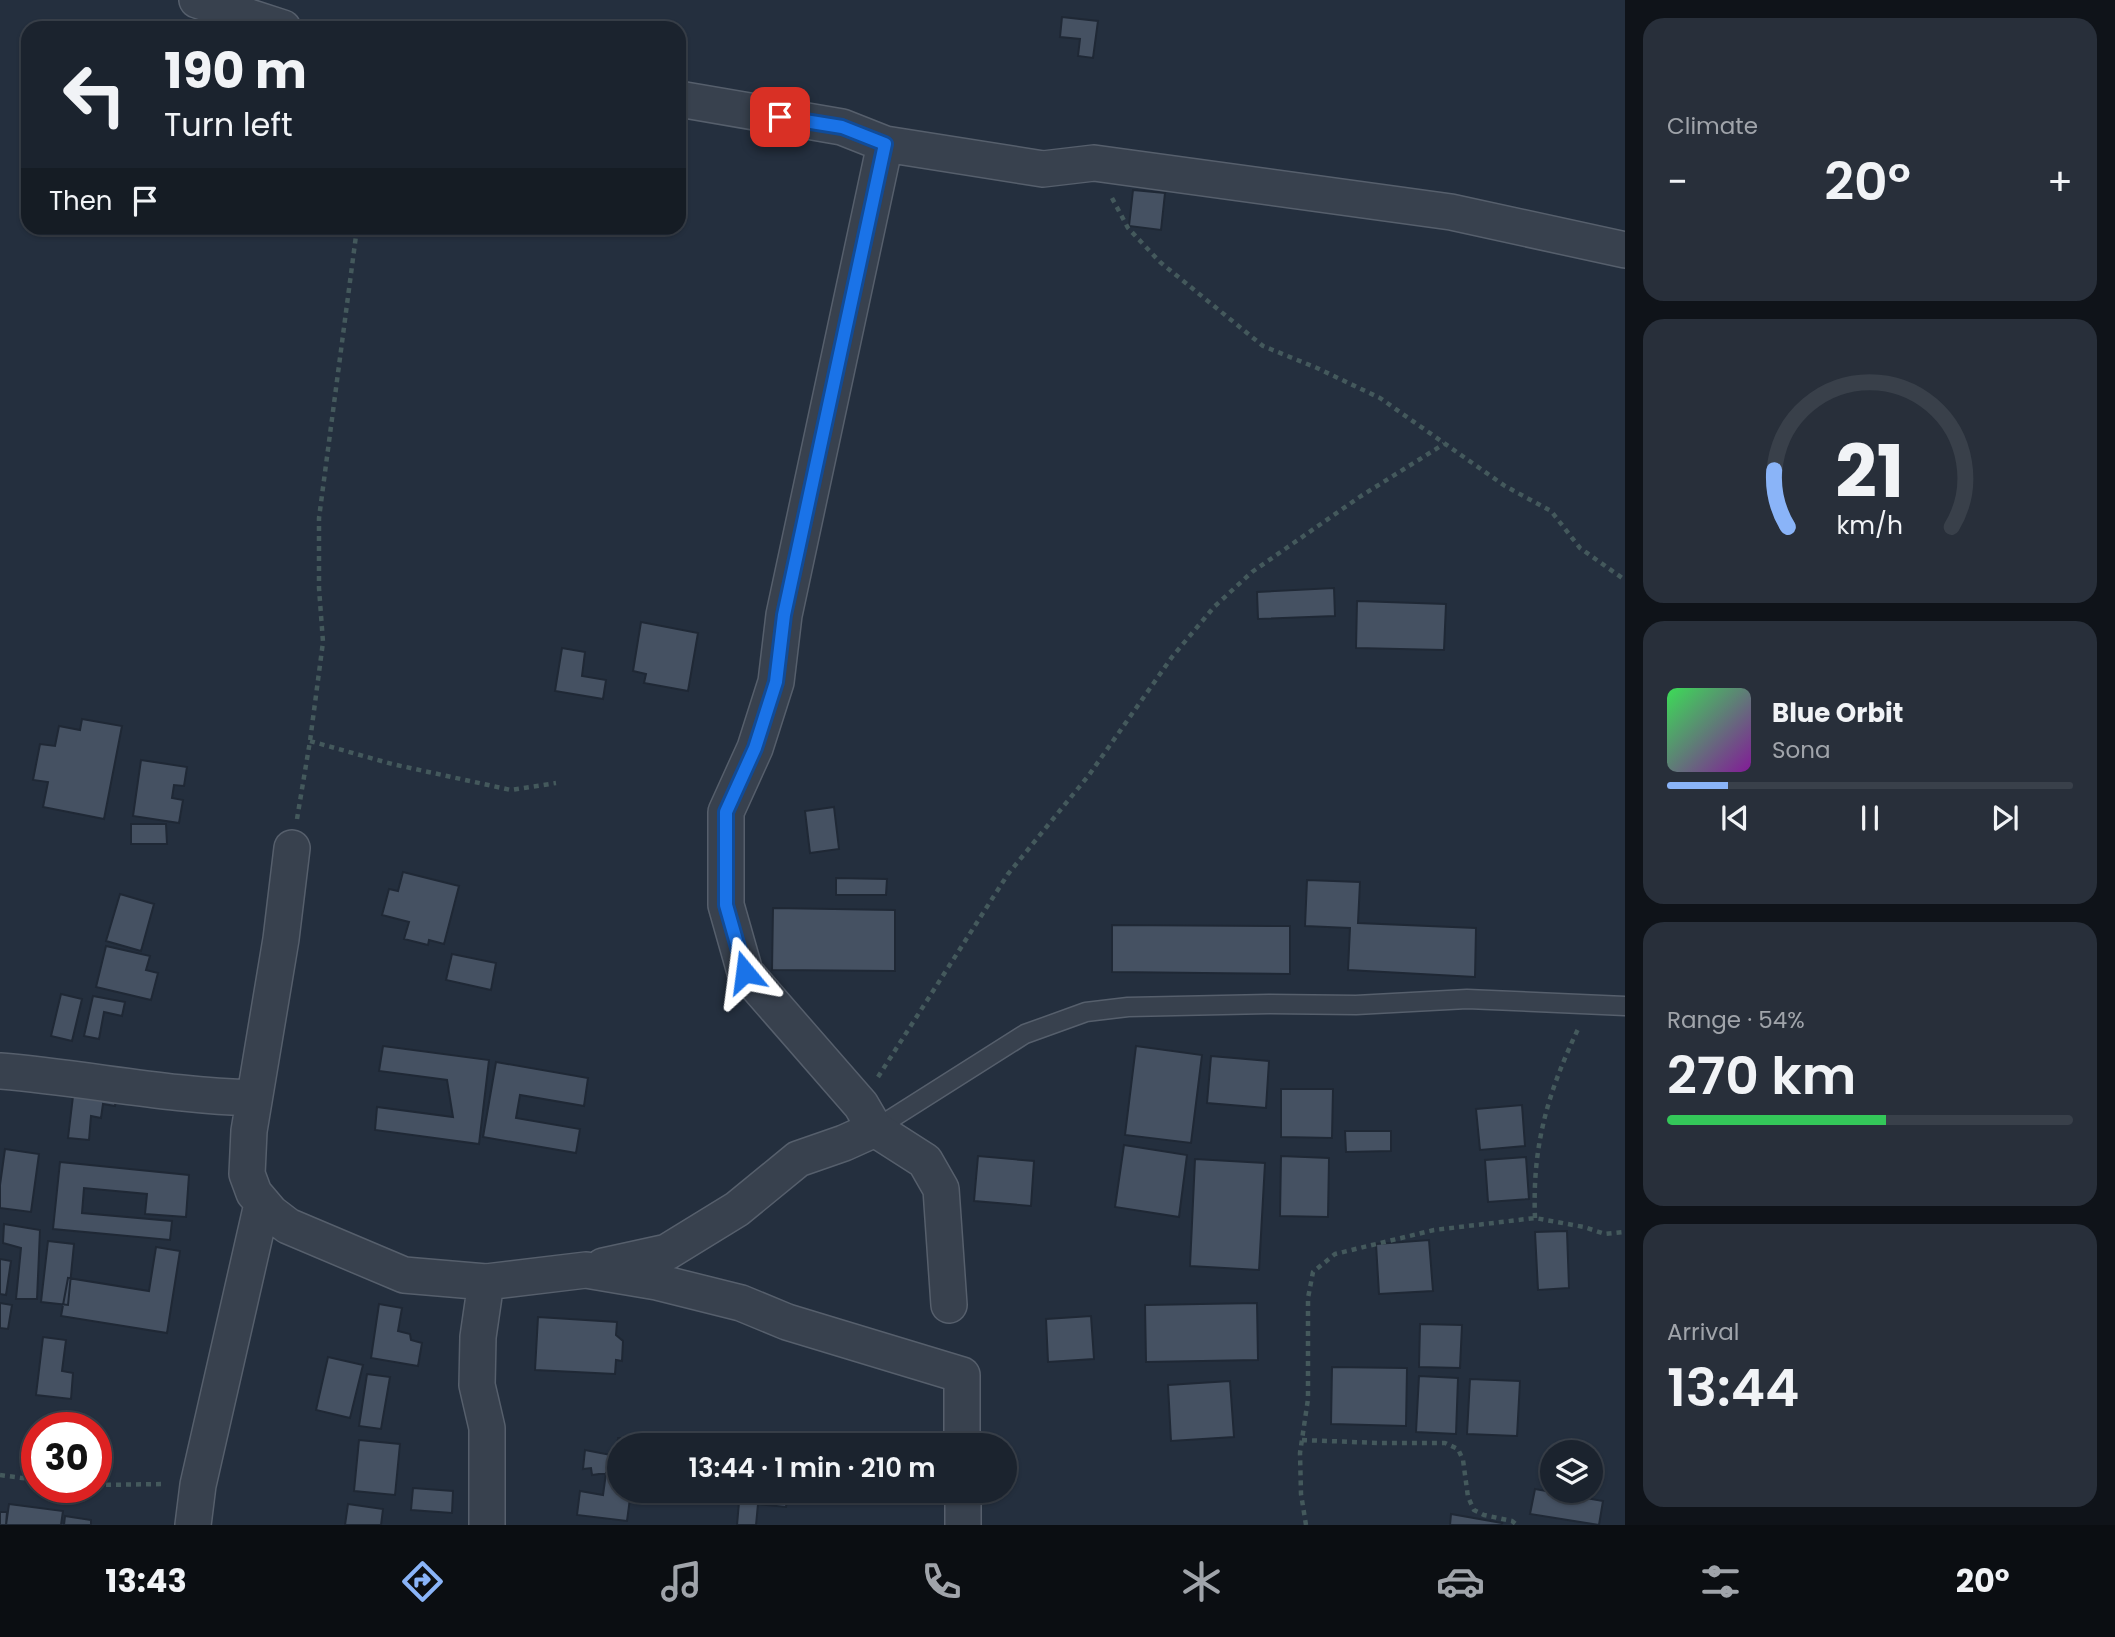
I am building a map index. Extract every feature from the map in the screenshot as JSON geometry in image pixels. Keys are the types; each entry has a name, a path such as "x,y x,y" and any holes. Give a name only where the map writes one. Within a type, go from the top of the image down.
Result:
{"street":[{"path":"197,0 262,21"},
{"path":"686,100 842,127 885,144 1043,169 1094,163 1451,212 1625,250"},
{"path":"885,144 784,615 776,682 755,748 726,812 726,905 745,972 868,1117 925,1161 941,1189 949,1304"},
{"path":"292,848 281,939 249,1132 247,1174 254,1194 288,1226 404,1275 486,1282 586,1270 667,1252 737,1209 798,1159 844,1143 868,1117"},
{"path":"0,1071 47,1074 150,1090 254,1098"},
{"path":"193,1525 198,1485 262,1204"},
{"path":"586,1270 657,1282 741,1303 788,1322 962,1375 962,1433"},
{"path":"486,1282 478,1337 477,1385 487,1428 487,1525"},
{"path":"962,1503 963,1525"}],"lane":[{"path":"868,1117 1025,1034 1086,1012 1128,1007 1356,1005 1468,999 1625,1006"}],"path":[{"path":"1094,163 1128,228 1160,262 1263,346 1380,398 1505,486 1551,511 1580,548 1625,580"},
{"path":"292,848 323,642 319,588 319,518 356,235"},
{"path":"868,1117 1008,874 1089,775 1172,657 1214,607 1252,572 1361,496 1444,444"},
{"path":"310,741 392,764 511,790 555,783"},
{"path":"1535,1218 1534,1176 1544,1118 1566,1054 1589,1004"},
{"path":"1307,1525 1301,1494 1302,1440 1308,1399 1308,1298 1313,1272 1335,1254 1434,1230 1535,1218 1584,1227 1605,1234 1625,1232"},
{"path":"1302,1440 1445,1443 1458,1449 1463,1460 1468,1497 1474,1510 1512,1521 1517,1525"},
{"path":"0,1475 21,1478"},
{"path":"112,1485 198,1485"}],"building":[{"path":"1062,17 1098,21 1093,58 1078,56 1080,39 1060,37"},
{"path":"1133,190 1165,193 1161,230 1129,226"},
{"path":"1334,588 1335,616 1258,619 1257,592"},
{"path":"1357,601 1446,604 1444,650 1356,648"},
{"path":"641,622 698,633 688,691 644,683 646,674 633,671"},
{"path":"562,648 585,652 582,676 606,680 603,699 555,691"},
{"path":"82,719 122,726 104,819 43,807 48,782 33,780 40,744 55,746 59,726 80,730"},
{"path":"141,760 187,767 184,786 174,785 172,798 183,800 179,823 133,816"},
{"path":"834,807 839,849 810,853 805,811"},
{"path":"131,824 166,824 167,844 131,844"},
{"path":"403,872 459,886 444,944 429,940 428,945 404,939 409,922 382,915 389,889 398,891"},
{"path":"836,878 887,879 886,895 836,895"},
{"path":"1307,880 1360,882 1358,923 1476,928 1475,977 1348,970 1350,928 1305,926"},
{"path":"120,894 154,904 141,951 106,941"},
{"path":"773,908 895,910 895,971 772,970"},
{"path":"1112,925 1290,926 1290,974 1112,972"},
{"path":"106,946 150,956 146,970 158,973 151,1000 96,987"},
{"path":"452,954 496,963 491,990 446,980"},
{"path":"61,994 82,999 72,1041 51,1036"},
{"path":"93,996 125,1002 122,1016 104,1012 99,1039 84,1036"},
{"path":"383,1046 489,1060 479,1144 375,1130 377,1107 453,1117 447,1080 379,1071"},
{"path":"1136,1046 1202,1055 1191,1143 1125,1135"},
{"path":"1211,1056 1269,1061 1266,1108 1207,1103"},
{"path":"496,1062 588,1078 584,1106 520,1095 516,1118 580,1129 576,1153 483,1137"},
{"path":"74,1088 117,1093 115,1106 103,1104 101,1118 91,1116 89,1140 68,1138"},
{"path":"1281,1089 1333,1089 1332,1138 1281,1137"},
{"path":"1522,1105 1525,1146 1480,1150 1476,1109"},
{"path":"1345,1131 1391,1131 1391,1151 1346,1152"},
{"path":"1124,1145 1187,1155 1179,1217 1115,1207"},
{"path":"5,1149 39,1154 31,1212 0,1208"},
{"path":"978,1156 1034,1161 1031,1206 974,1201"},
{"path":"1281,1156 1329,1158 1328,1217 1280,1216"},
{"path":"1526,1157 1529,1199 1488,1202 1485,1160"},
{"path":"1195,1159 1265,1163 1259,1270 1190,1266"},
{"path":"60,1162 189,1175 186,1217 145,1214 147,1194 84,1188 82,1213 172,1221 170,1240 53,1229"},
{"path":"4,1224 40,1230 37,1299 16,1299 21,1248 3,1243"},
{"path":"1567,1231 1569,1288 1538,1290 1535,1232"},
{"path":"1429,1240 1433,1291 1379,1294 1376,1244"},
{"path":"48,1241 74,1244 68,1305 41,1302"},
{"path":"156,1247 180,1251 167,1333 61,1316 68,1278 149,1291"},
{"path":"0,1259 11,1261 6,1295 0,1294"},
{"path":"0,1303 12,1305 8,1329 0,1328"},
{"path":"1257,1303 1258,1360 1146,1362 1145,1305"},
{"path":"379,1304 402,1308 398,1331 410,1334 411,1340 422,1343 418,1366 371,1358"},
{"path":"1091,1316 1094,1359 1048,1362 1046,1319"},
{"path":"538,1317 617,1322 616,1335 623,1341 622,1361 616,1360 615,1374 535,1370"},
{"path":"1420,1324 1462,1325 1460,1368 1419,1367"},
{"path":"43,1337 66,1340 62,1371 73,1373 71,1399 36,1395"},
{"path":"328,1357 363,1365 350,1418 316,1410"},
{"path":"1332,1367 1407,1368 1406,1426 1331,1424"},
{"path":"367,1374 390,1377 381,1429 359,1426"},
{"path":"1419,1376 1458,1378 1456,1434 1416,1432"},
{"path":"1470,1379 1520,1381 1517,1436 1467,1434"},
{"path":"1230,1381 1234,1437 1171,1441 1168,1385"},
{"path":"359,1440 400,1444 395,1495 354,1491"},
{"path":"585,1450 607,1454 607,1473 592,1475 591,1468 583,1469"},
{"path":"607,1473 607,1503 629,1503 627,1521 577,1515 580,1491 603,1495"},
{"path":"413,1488 453,1491 452,1513 411,1510"},
{"path":"1535,1489 1540,1490 1540,1503 1603,1503 1599,1525 1530,1514"},
{"path":"739,1503 786,1503 786,1507 758,1504 756,1525 737,1525"},
{"path":"9,1504 63,1511 61,1525 6,1525"},
{"path":"348,1504 383,1509 381,1525 345,1525"},
{"path":"0,1512 7,1512 6,1525 0,1525"},
{"path":"1451,1514 1502,1523 1450,1525"},
{"path":"65,1516 91,1520 91,1525 64,1525"}],"route":[{"path":"745,972 726,905 726,812 755,748 776,682 784,615 885,144 842,127 780,117"}]}
